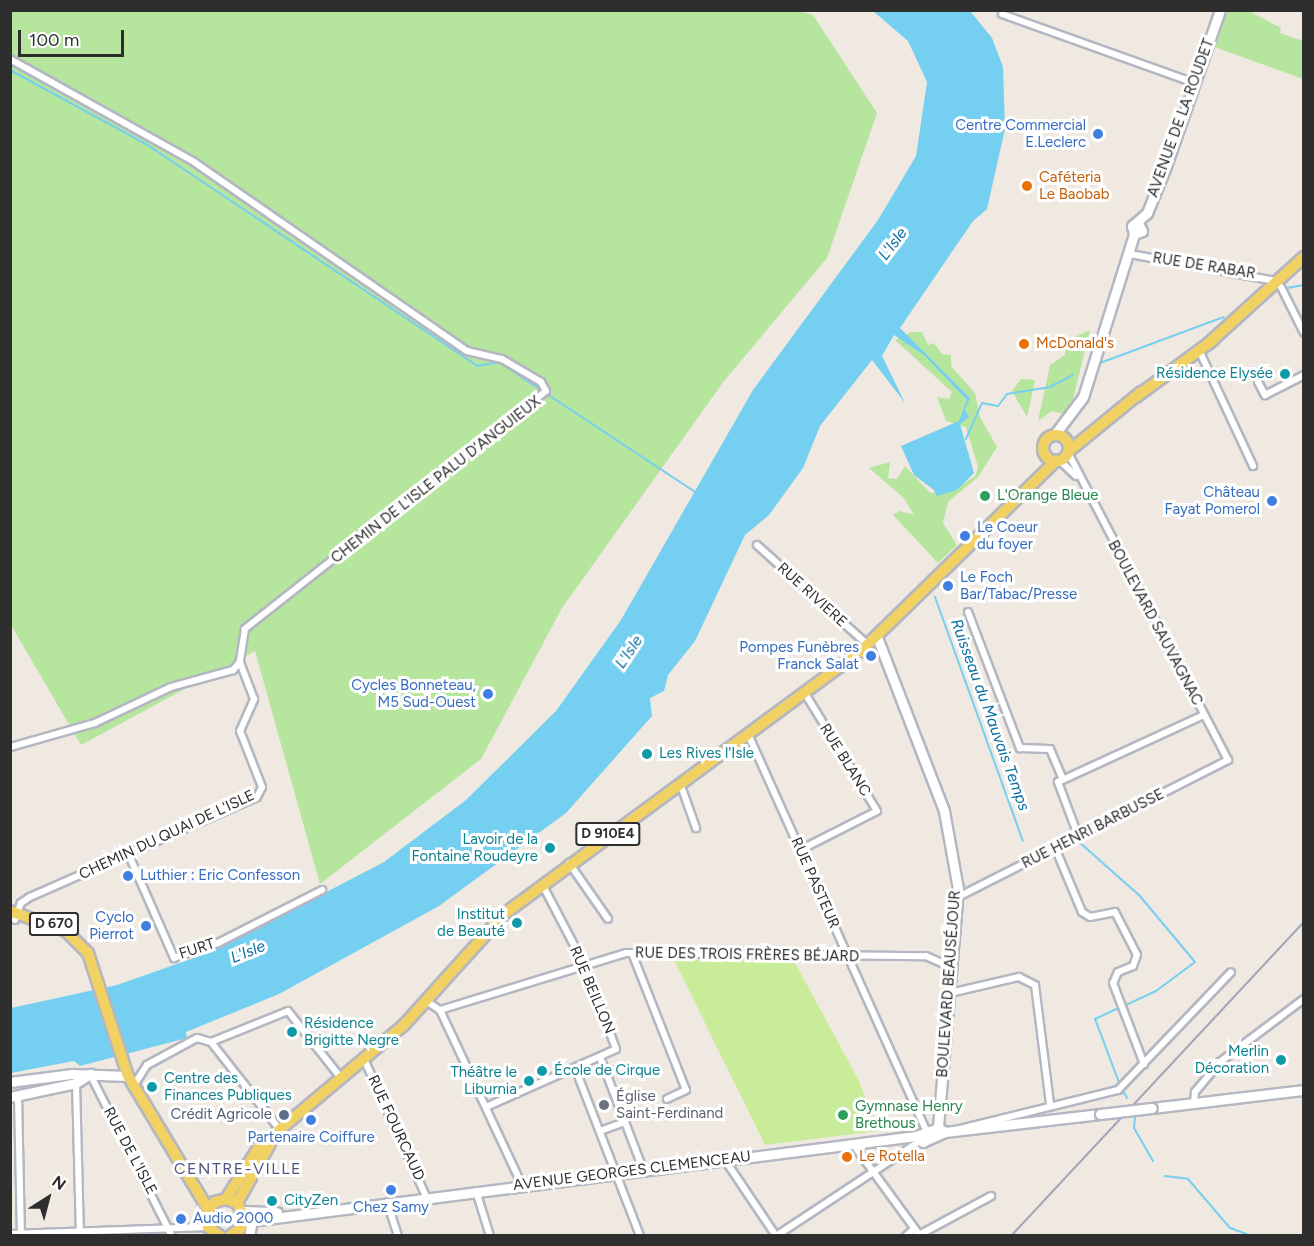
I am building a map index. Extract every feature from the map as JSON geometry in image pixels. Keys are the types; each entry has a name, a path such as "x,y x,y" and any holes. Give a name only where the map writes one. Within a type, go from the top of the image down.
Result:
{"main road":[{"name":"AVENUE DE LA ROUDET","path":"1130,254 1134,234 1131,228 1138,223 1157,188 1220,10"},
{"path":"1063,448 1066,423 1083,397 1130,254"},
{"name":"D 910E4","path":"236,1218 278,1135 364,1059 426,1000 467,952 541,883 806,695 868,645 1014,505 1063,448 1102,424 1209,343 1279,284 1300,261"},
{"path":"1044,440 1063,448 1045,455 1044,440"},
{"name":"D 910E4","path":"1014,505 1045,455"},
{"name":"BOULEVARD BEAUSÉJOUR","path":"877,637 944,811 958,897 942,1130"},
{"name":"D 670","path":"13,915 65,933 88,953 101,987 122,1062 131,1081 208,1209"},
{"path":"114,1073 122,1062"},
{"path":"10,1082 114,1073 131,1081"},
{"path":"14,1096 76,1083 90,1074"},
{"name":"AVENUE GEORGES CLEMENCEAU","path":"918,1139 926,1130 956,1130 1304,1090"},
{"name":"AVENUE GEORGES CLEMENCEAU","path":"236,1218 853,1144 918,1139 942,1130"},
{"name":"D 670","path":"178,1158 236,1218"},
{"path":"208,1209 236,1218 249,1236"},
{"path":"208,1209 216,1233"}],"street":[{"path":"1002,14 1195,83"},
{"name":"CHEMIN DE L'ISLE PALU D’ANGUIEUX","path":"10,59 194,162 467,351 502,359 545,386 540,401 245,629 239,639 240,662"},
{"name":"RUE DE RABAR","path":"1130,254 1279,284"},
{"path":"1279,284 1304,333"},
{"path":"1200,350 1253,466"},
{"path":"1258,382 1265,395 1304,375"},
{"name":"BOULEVARD SAUVAGNAC","path":"1063,448 1084,486"},
{"name":"BOULEVARD SAUVAGNAC","path":"1063,448 1228,759"},
{"name":"RUE RIVIERE","path":"757,545 868,645"},
{"path":"968,612 1020,748 1050,749 1063,779"},
{"path":"10,747 95,723 171,687 233,670 240,662"},
{"name":"CHEMIN DU QUAI DE L'ISLE","path":"13,915 30,897 260,792 241,739 254,699 240,662"},
{"name":"RUE BLANC","path":"801,850 877,811 806,695"},
{"path":"1079,838 1056,786 1063,779 1204,715"},
{"name":"RUE PASTEUR","path":"748,734 926,1130"},
{"name":"RUE HENRI BARBUSSE","path":"958,897 1079,838 1228,759"},
{"path":"680,783 696,828"},
{"path":"1056,849 1082,912 1090,917 1115,912 1137,955 1133,966 1118,972 1113,983 1144,1064"},
{"name":"FURT","path":"128,853 174,958 218,943 322,890"},
{"path":"569,863 608,919"},
{"name":"RUE BEILLON","path":"541,883 586,968 616,1049 600,1057"},
{"path":"632,953 686,1090 667,1100"},
{"name":"RUE DES TROIS FRÈRES BÉJARD","path":"440,1010 632,953 926,956 953,968"},
{"name":"AVENUE GEORGES CLEMENCEAU","path":"956,1130 1050,1104 1118,1090 1231,972"},
{"path":"950,993 1019,977 1035,984 1050,1104"},
{"path":"1194,1103 1195,1092 1220,1062 1304,999"},
{"path":"426,1000 440,1010 522,1185"},
{"path":"131,1081 147,1065 197,1038 211,1042 288,1011 342,1079"},
{"path":"211,1042 278,1135"},
{"path":"486,1107 600,1057 643,1169"},
{"name":"RUE FOURCAUD","path":"364,1059 426,1196"},
{"path":"575,1068 640,1236"},
{"name":"RUE DE L'ISLE","path":"90,1074 171,1232"},
{"path":"76,1083 80,1234"},
{"path":"14,1096 21,1235"},
{"path":"600,1131 625,1122"},
{"path":"726,1160 776,1236 871,1174 918,1139"},
{"path":"853,1144 871,1174 919,1235 991,1196"},
{"path":"476,1191 490,1236"},
{"path":"386,1201 398,1236"},
{"path":"906,1236 914,1229"},
{"path":"10,1234 216,1233"}],"green space":[{"path":"10,11 798,11 813,15 877,113 827,258 724,381 562,608 481,759 320,884 255,651 81,745 11,625"},
{"path":"1225,11 1249,11 1281,28 1280,33 1303,41 1303,79 1212,46"},
{"path":"1090,330 1073,399 1063,414 1052,411 1038,421 1050,365 1065,355 1068,340"},
{"path":"911,332 922,332 928,345 934,343 942,354 951,355 951,366 975,393 980,417 997,447 978,477 948,502 943,523 957,545 938,563 893,515 899,511 914,515 904,498 869,468 890,462 888,478 897,479 905,466 930,493 955,489 975,476 978,467 966,427 946,421 937,397 949,399 952,392 895,340"},
{"path":"1021,379 1035,380 1027,417 1012,391"},
{"path":"673,958 793,959 859,1081 878,1131 765,1145"}],"water":[{"name":"L'Isle","path":"873,11 970,11 992,38 1003,67 1005,129 987,209 973,221 900,328 970,398 965,410 969,417 960,424 974,473 957,490 937,496 960,547 934,490 914,475 901,446 959,421 967,400 924,355 894,335 882,356 905,403 872,360 820,426 803,468 769,515 745,535 695,641 668,675 664,691 650,698 652,716 566,813 439,906 279,994 186,1032 187,1038 80,1066 74,1061 11,1073 11,1008 117,985 211,952 384,862 466,800 556,711 621,620 753,390 878,220 916,156 927,82 908,41"}],"waterway":[{"path":"10,70 146,144 477,366 499,362 541,390"},
{"path":"1287,288 1304,285"},
{"path":"1100,363 1224,317"},
{"path":"966,439 982,403 998,406 1007,394 1050,387 1073,375"},
{"path":"550,396 695,492"},
{"name":"Ruisseau du Mauvais Temps","path":"935,597 1023,841"},
{"name":"Ruisseau du Mauvais Temps","path":"1079,842 1139,895 1195,962 1156,991 1126,1005"},
{"name":"Ruisseau du Mauvais Temps","path":"1120,1085 1095,1019 1121,1007"},
{"name":"Ruisseau du Mauvais Temps","path":"1123,1091 1127,1098"},
{"name":"Ruisseau du Mauvais Temps","path":"1135,1118 1134,1128 1153,1161"},
{"name":"Ruisseau du Mauvais Temps","path":"1165,1176 1188,1179 1230,1228 1252,1236"}],"railway":[{"path":"1011,1236 1304,922"}],"place":[{"name":"Centre Commercial E.Leclerc","path":"1098,134"},
{"name":"Caféteria Le Baobab","path":"1027,186"},
{"name":"McDonald's","path":"1024,344"},
{"name":"Résidence Elysée","path":"1285,374"},
{"name":"L'Orange Bleue","path":"985,496"},
{"name":"Château Fayat Pomerol","path":"1272,501"},
{"name":"Le Coeur du foyer","path":"965,536"},
{"name":"Le Foch Bar/Tabac/Presse","path":"948,586"},
{"name":"Pompes Funèbres Franck Salat","path":"871,656"},
{"name":"Cycles Bonneteau, M5 Sud-Ouest","path":"488,694"},
{"name":"Les Rives l'Isle","path":"647,754"},
{"name":"Lavoir de la Fontaine Roudeyre","path":"550,848"},
{"name":"Luthier : Eric Confesson","path":"128,876"},
{"name":"Institut de Beauté","path":"517,923"},
{"name":"Cyclo Pierrot","path":"146,926"},
{"name":"Résidence Brigitte Negre","path":"292,1032"},
{"name":"Merlin Décoration","path":"1281,1060"},
{"name":"École de Cirque","path":"542,1071"},
{"name":"Théâtre le Liburnia","path":"529,1081"},
{"name":"Centre des Finances Publiques","path":"152,1087"},
{"name":"Église Saint-Ferdinand","path":"604,1105"},
{"name":"Crédit Agricole","path":"284,1115"},
{"name":"Gymnase Henry Brethous","path":"843,1115"},
{"name":"Partenaire Coiffure","path":"311,1120"},
{"name":"Le Rotella","path":"847,1157"},
{"name":"Chez Samy","path":"391,1190"},
{"name":"CityZen","path":"272,1201"},
{"name":"Audio 2000","path":"181,1219"}],"district":[{"name":"CENTRE-VILLE","path":"238,1169"}]}
